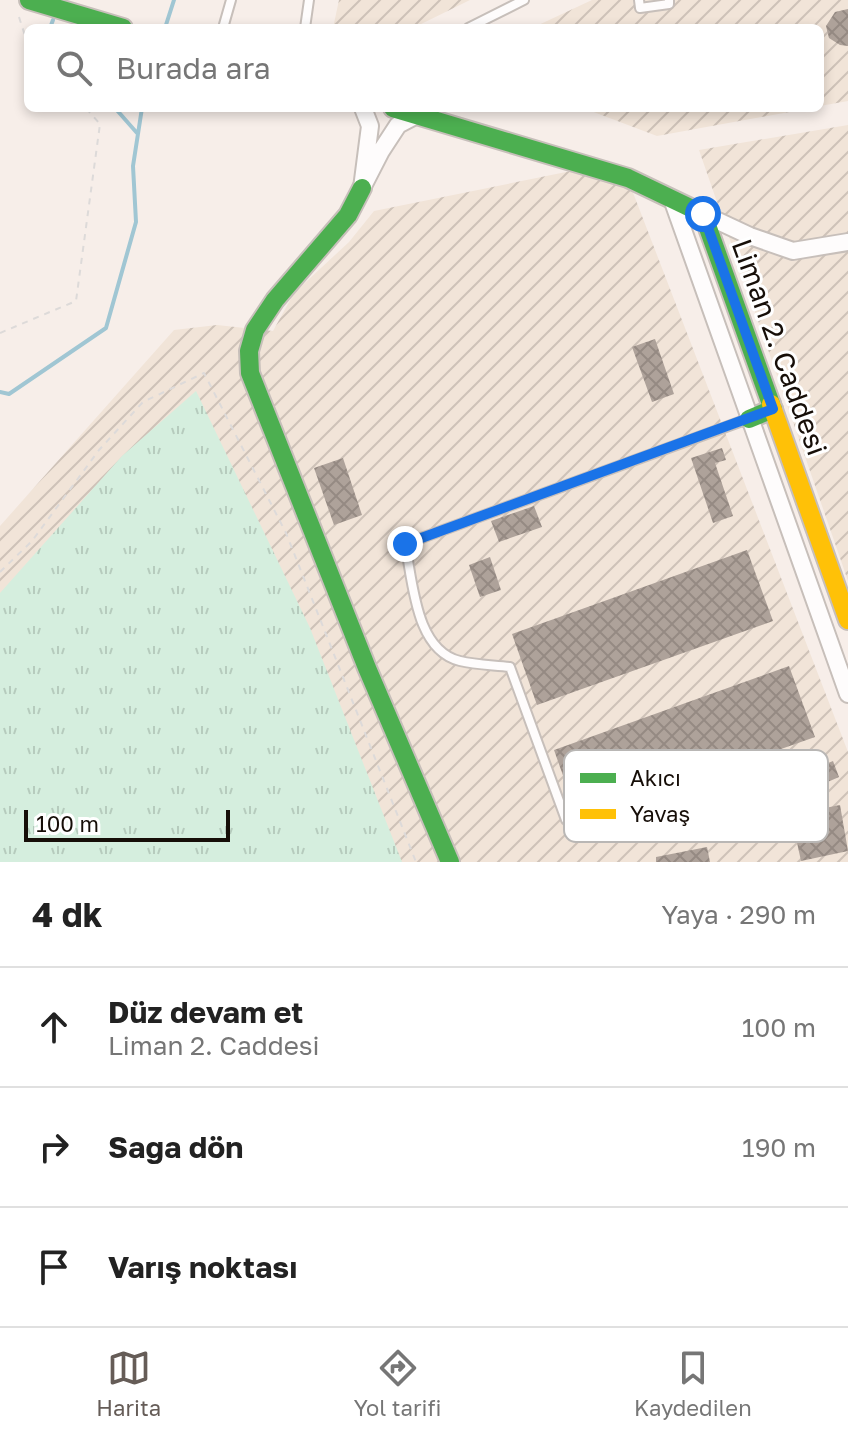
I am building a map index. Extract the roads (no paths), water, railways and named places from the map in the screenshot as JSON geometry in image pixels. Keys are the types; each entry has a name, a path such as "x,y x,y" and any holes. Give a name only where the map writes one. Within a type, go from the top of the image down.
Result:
{"street":[{"path":"24,7 104,24"},
{"path":"362,188 370,126 365,112"},
{"path":"407,112 628,178 672,199"},
{"path":"417,115 398,125 348,215 275,300 255,330 249,351 250,373 367,668 450,862"},
{"name":"Liman 2. Caddesi","path":"672,199 703,214 848,620"},
{"name":"Liman 2. Caddesi","path":"672,199 848,694"},
{"path":"703,214 750,236 793,251 848,242"},
{"path":"749,419 773,409"}],"lane":[{"path":"224,24 231,0"},
{"path":"306,24 309,0"},
{"path":"476,24 524,0"},
{"path":"639,0 640,8 669,4 669,0"},
{"path":"564,815 510,667 458,660 436,647 422,623 405,544 749,419"}],"waterway":[{"path":"166,24 174,0"},
{"path":"52,24 53,20"},
{"path":"119,112 137,133"},
{"path":"0,392 9,394 106,328 136,222 133,166 141,112"}]}
